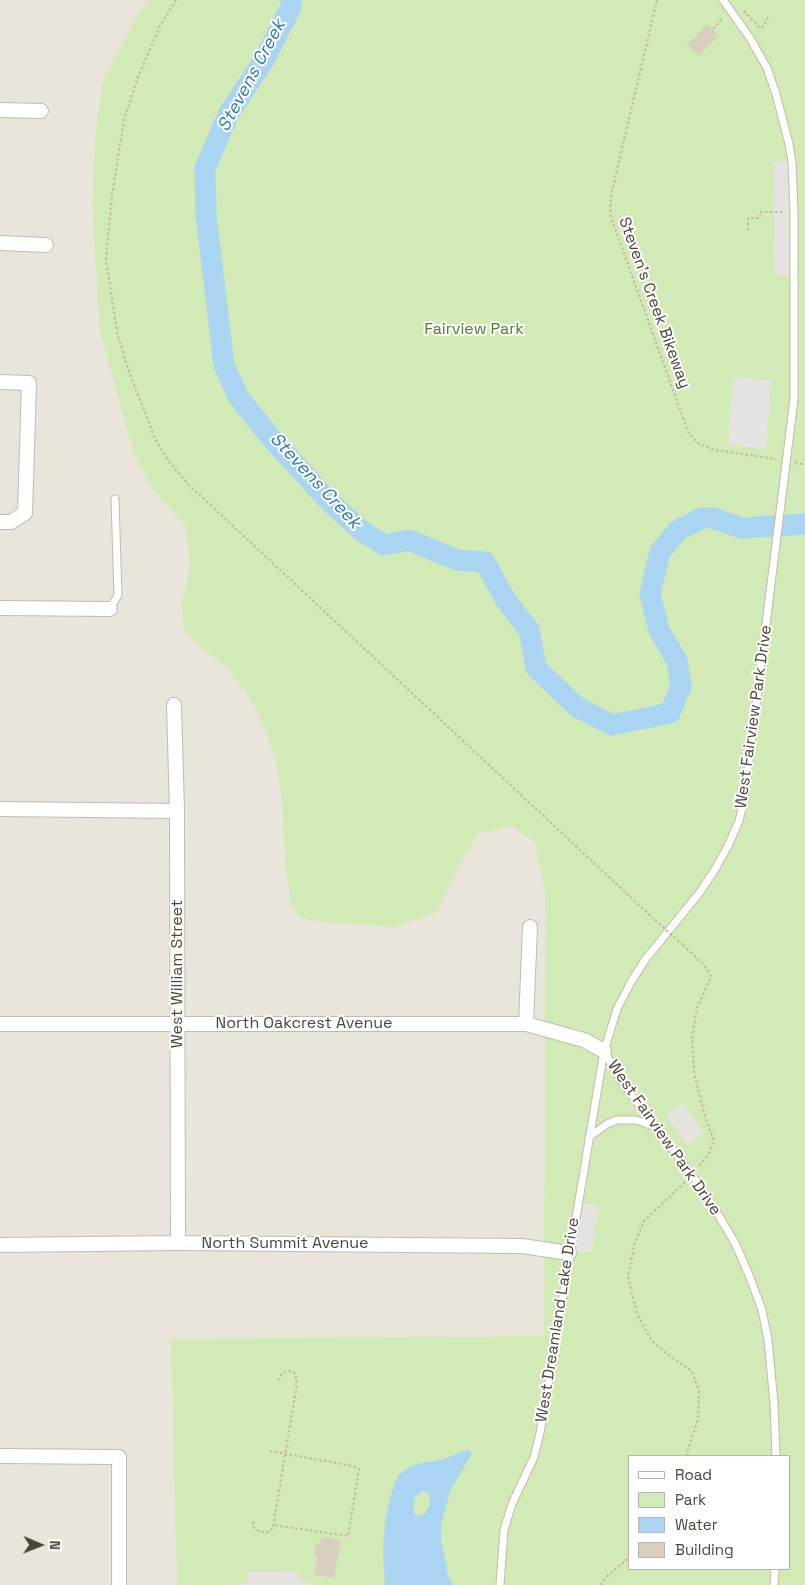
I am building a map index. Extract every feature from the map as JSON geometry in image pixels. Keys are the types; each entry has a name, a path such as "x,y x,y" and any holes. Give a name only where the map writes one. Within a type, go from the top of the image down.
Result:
{"street":[{"path":"0,110 41,111"},
{"path":"0,243 46,245"},
{"path":"0,382 29,383 25,513 11,522 0,522"},
{"path":"0,608 110,609"},
{"name":"West William Street","path":"174,705 177,811 178,1243"},
{"path":"0,809 177,811"},
{"path":"526,1024 530,927"},
{"name":"North Oakcrest Avenue","path":"0,1024 526,1024 584,1040 604,1051"},
{"name":"North Summit Avenue","path":"0,1245 178,1243 522,1246 569,1253"},
{"path":"0,1456 119,1458 119,1585"}],"lane":[{"name":"West Fairview Park Drive","path":"723,0 750,38 767,68 776,94 791,153 794,212 795,379 788,461 744,800 739,821 728,846 700,892 645,960 631,982 618,1009 604,1051 621,1081 692,1175 735,1243 749,1275 762,1310 768,1340 776,1455"},
{"path":"110,609 118,595 115,499"},
{"name":"West Dreamland Lake Drive","path":"500,1585 504,1530 512,1504 534,1457 540,1433 604,1051"},
{"path":"589,1137 607,1124 617,1120 636,1120 655,1127"},
{"path":"774,1585 775,1570"}],"path":[{"path":"176,0 160,26 138,77 124,120 112,195 106,259 117,332 128,369 156,441 170,463 189,485 683,945 705,966 711,977 697,1008 692,1038 694,1073 706,1120 714,1140 708,1155 692,1175 644,1221 634,1245 628,1277 637,1314 652,1341 692,1371 699,1391 698,1418 686,1455"},
{"name":"Steven's Creek Bikeway","path":"657,0 612,191 610,208 613,226 688,432 699,444 715,450 805,465"},
{"path":"712,29 733,12 741,10 760,28 764,26 768,17"},
{"path":"748,230 748,218 760,218 760,212 794,212"},
{"path":"252,1522 256,1530 263,1532 270,1531 274,1525 297,1378 292,1371 286,1371 277,1382"},
{"path":"270,1451 353,1466 359,1469 348,1536 274,1525"},
{"path":"601,1585 606,1577 628,1559"}],"shaded area":[{"name":"Fairview Park","path":"0,0 805,0 805,1585 0,1585"},
{"path":"773,162 792,162 795,275 775,275"},
{"path":"733,377 771,380 766,449 728,445"},
{"path":"683,1103 704,1134 687,1145 666,1115"},
{"path":"578,1202 599,1205 591,1253 569,1250"},
{"path":"299,1571 299,1581 310,1581 310,1585 237,1585 248,1583 248,1572"}],"green space":[{"name":"Fairview Park","path":"148,0 805,0 805,1585 177,1585 171,1339 544,1336 545,893 535,842 511,826 479,833 460,863 436,913 395,927 314,921 299,917 291,904 285,861 282,799 275,756 254,705 229,669 203,649 184,630 182,604 190,564 186,526 151,488 133,452 100,330 92,205 96,127 103,82 134,21"}],"water":[{"path":"467,1450 471,1452 450,1491 441,1526 441,1541 447,1573 454,1585 385,1585 383,1554 385,1520 392,1491 399,1474 416,1464 441,1460","holes":["423,1491 430,1495 430,1505 425,1513 419,1516 415,1515 413,1508 415,1497"]}],"building":[{"path":"707,24 719,35 699,56 687,45"},
{"path":"321,1537 341,1540 334,1578 314,1575 317,1556 314,1555 316,1543 320,1544"}],"waterway":[{"name":"Stevens Creek","path":"292,0 290,9 264,60 229,113 205,168 206,215 224,365 239,398 273,440 328,500 362,531 384,545 409,540 457,560 485,562 505,599 529,630 536,668 577,707 612,725 670,713 681,686 677,661 659,630 650,594 660,552 678,530 702,518 713,518 741,528 805,524"}]}
